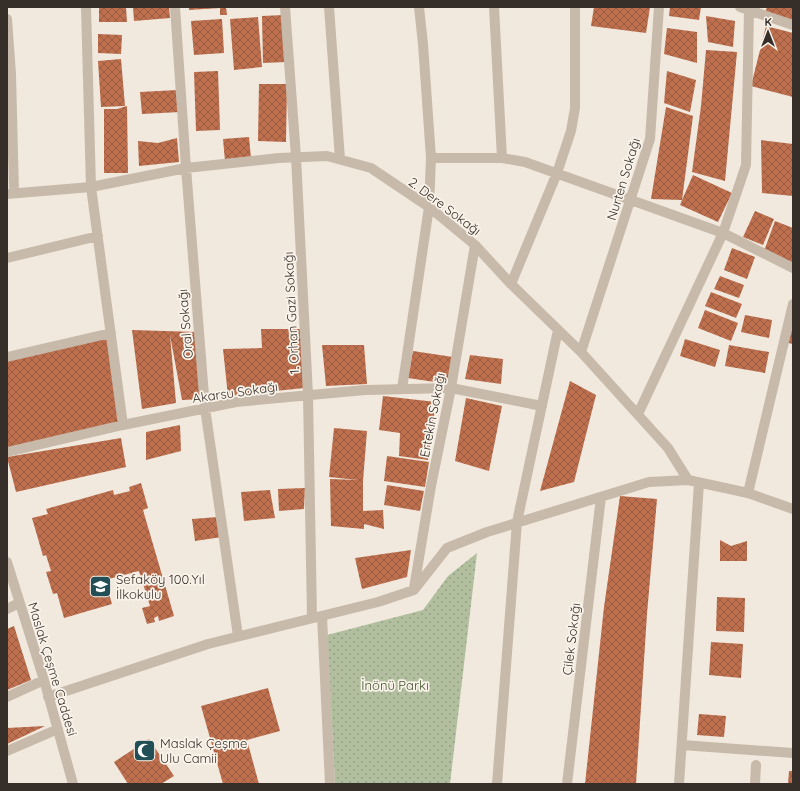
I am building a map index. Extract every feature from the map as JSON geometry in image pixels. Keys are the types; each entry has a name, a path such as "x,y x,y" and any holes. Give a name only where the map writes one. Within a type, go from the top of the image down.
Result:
{"street":[{"path":"86,7 92,187 122,425"},
{"name":"Oral Sokağı","path":"175,7 205,408 238,636"},
{"name":"1. Orhan Gazi Sokağı","path":"285,7 296,157 308,395 312,618"},
{"path":"329,7 340,159"},
{"path":"402,389 429,207 431,158 419,7"},
{"path":"494,7 502,158"},
{"path":"511,284 557,173 571,131 575,108 575,7"},
{"name":"Nurten Sokağı","path":"581,352 650,139 659,7"},
{"path":"638,414 723,233 746,165 745,9 793,25"},
{"path":"7,19 11,74 10,193"},
{"name":"2. Dere Sokağı","path":"10,193 92,187 186,168 296,157 327,156 371,168 429,207 476,245 511,284 581,352 638,414 668,448 688,480"},
{"path":"431,158 502,158 525,162 723,233 793,268"},
{"path":"7,258 98,236"},
{"name":"Ertekin Sokağı","path":"414,590 431,486 451,388 476,245"},
{"path":"748,493 793,304"},
{"path":"497,784 517,522 558,330"},
{"path":"7,357 111,333"},
{"name":"Akarsu Sokağı","path":"7,452 122,425 236,402 365,390 451,388 542,406"},
{"path":"48,697 208,644 378,602 414,590 447,548 486,532 649,482 688,480 748,493 793,509"},
{"path":"679,784 699,483"},
{"name":"Çilek Sokağı","path":"567,784 601,497"},
{"name":"Maslak Çeşme Caddesi","path":"7,562 44,680 73,784"},
{"path":"7,609 19,603"},
{"path":"322,616 330,784"},
{"path":"7,697 44,680"},
{"path":"7,751 58,729"},
{"path":"682,745 793,753"},
{"path":"755,784 756,765"}],"green space":[{"name":"İnönü Parkı","path":"477,553 450,784 335,784 327,635 423,610 448,576"}],"building":[{"path":"99,7 126,7 127,22 99,22"},
{"path":"133,7 169,7 170,18 134,21"},
{"path":"189,7 226,7 227,15 220,15 220,8 189,10"},
{"path":"594,7 650,7 646,33 591,26"},
{"path":"670,7 701,7 699,20 669,16"},
{"path":"767,7 793,7 793,21 765,13"},
{"path":"284,15 286,62 263,63 262,16"},
{"path":"706,16 735,21 733,47 708,42"},
{"path":"258,17 262,67 234,70 230,19"},
{"path":"222,19 224,53 194,55 191,21"},
{"path":"766,26 793,33 793,97 751,86"},
{"path":"667,28 697,32 697,63 664,54"},
{"path":"98,34 122,35 121,54 98,53"},
{"path":"706,50 737,52 725,181 692,172 701,106"},
{"path":"121,59 125,106 101,107 98,61"},
{"path":"218,71 220,130 196,131 194,72"},
{"path":"667,71 696,80 690,112 664,103"},
{"path":"259,84 287,84 286,142 258,141"},
{"path":"178,90 180,112 142,114 140,92"},
{"path":"127,106 128,173 104,173 104,109 117,109"},
{"path":"666,107 693,116 682,200 651,199"},
{"path":"249,137 251,158 225,161 223,139"},
{"path":"177,138 179,162 139,166 138,141 158,143"},
{"path":"761,140 793,144 793,196 762,193"},
{"path":"693,175 732,193 718,222 680,205"},
{"path":"755,211 774,219 763,245 743,237"},
{"path":"775,221 793,228 793,263 764,251"},
{"path":"732,248 755,257 747,279 724,270"},
{"path":"720,276 744,285 739,298 714,289"},
{"path":"711,292 742,304 736,318 705,306"},
{"path":"705,310 738,323 731,341 698,328"},
{"path":"745,315 772,320 769,338 741,332"},
{"path":"793,324 793,344 788,343"},
{"path":"261,329 301,329 304,388 228,396 223,349 262,348"},
{"path":"132,330 196,332 204,399 182,400 170,335 176,403 142,409"},
{"path":"111,333 123,425 7,452 7,357"},
{"path":"685,339 720,350 715,367 680,356"},
{"path":"322,345 364,345 367,384 326,386"},
{"path":"729,345 769,352 765,373 725,366"},
{"path":"413,351 453,357 448,384 408,378"},
{"path":"470,355 503,359 501,384 465,379"},
{"path":"570,381 596,395 574,482 540,491"},
{"path":"383,396 436,402 428,460 399,456 400,433 379,430"},
{"path":"466,398 502,406 489,471 455,461"},
{"path":"180,425 181,451 146,460 146,432"},
{"path":"334,428 367,431 363,481 363,511 383,510 384,529 364,524 364,529 331,526 330,479 358,480 329,477"},
{"path":"121,438 126,467 16,492 7,457"},
{"path":"387,456 429,462 425,487 384,481"},
{"path":"141,483 148,508 143,510 174,616 159,621 158,616 154,618 155,622 147,624 142,608 150,606 139,571 105,580 112,604 64,618 57,593 53,594 46,572 51,571 46,555 43,556 32,518 48,514 46,509 113,490 114,495 130,491 129,487"},
{"path":"387,485 424,491 420,511 384,505"},
{"path":"305,488 304,509 279,511 278,489"},
{"path":"270,490 275,518 244,521 241,492"},
{"path":"620,496 657,499 647,614 636,784 585,784 604,607"},
{"path":"218,517 222,537 195,541 192,519"},
{"path":"720,540 731,546 747,541 747,561 720,561"},
{"path":"411,550 407,577 362,589 355,558"},
{"path":"717,597 745,598 744,632 716,631"},
{"path":"14,626 31,680 7,690 7,629"},
{"path":"711,642 743,644 741,678 709,675"},
{"path":"268,688 280,731 247,740 259,784 223,784 201,706"},
{"path":"699,714 726,716 724,737 697,735"},
{"path":"45,726 7,744 7,728"},
{"name":"Maslak Çeşme Ulu Camii","path":"149,739 174,776 161,784 128,784 114,762"},
{"path":"789,771 793,771 793,784 788,784"}],"place":[{"name":"Sefaköy 100.Yıl İlkokulu","path":"101,586"},
{"name":"Maslak Çeşme Ulu Camii","path":"144,750"}]}
